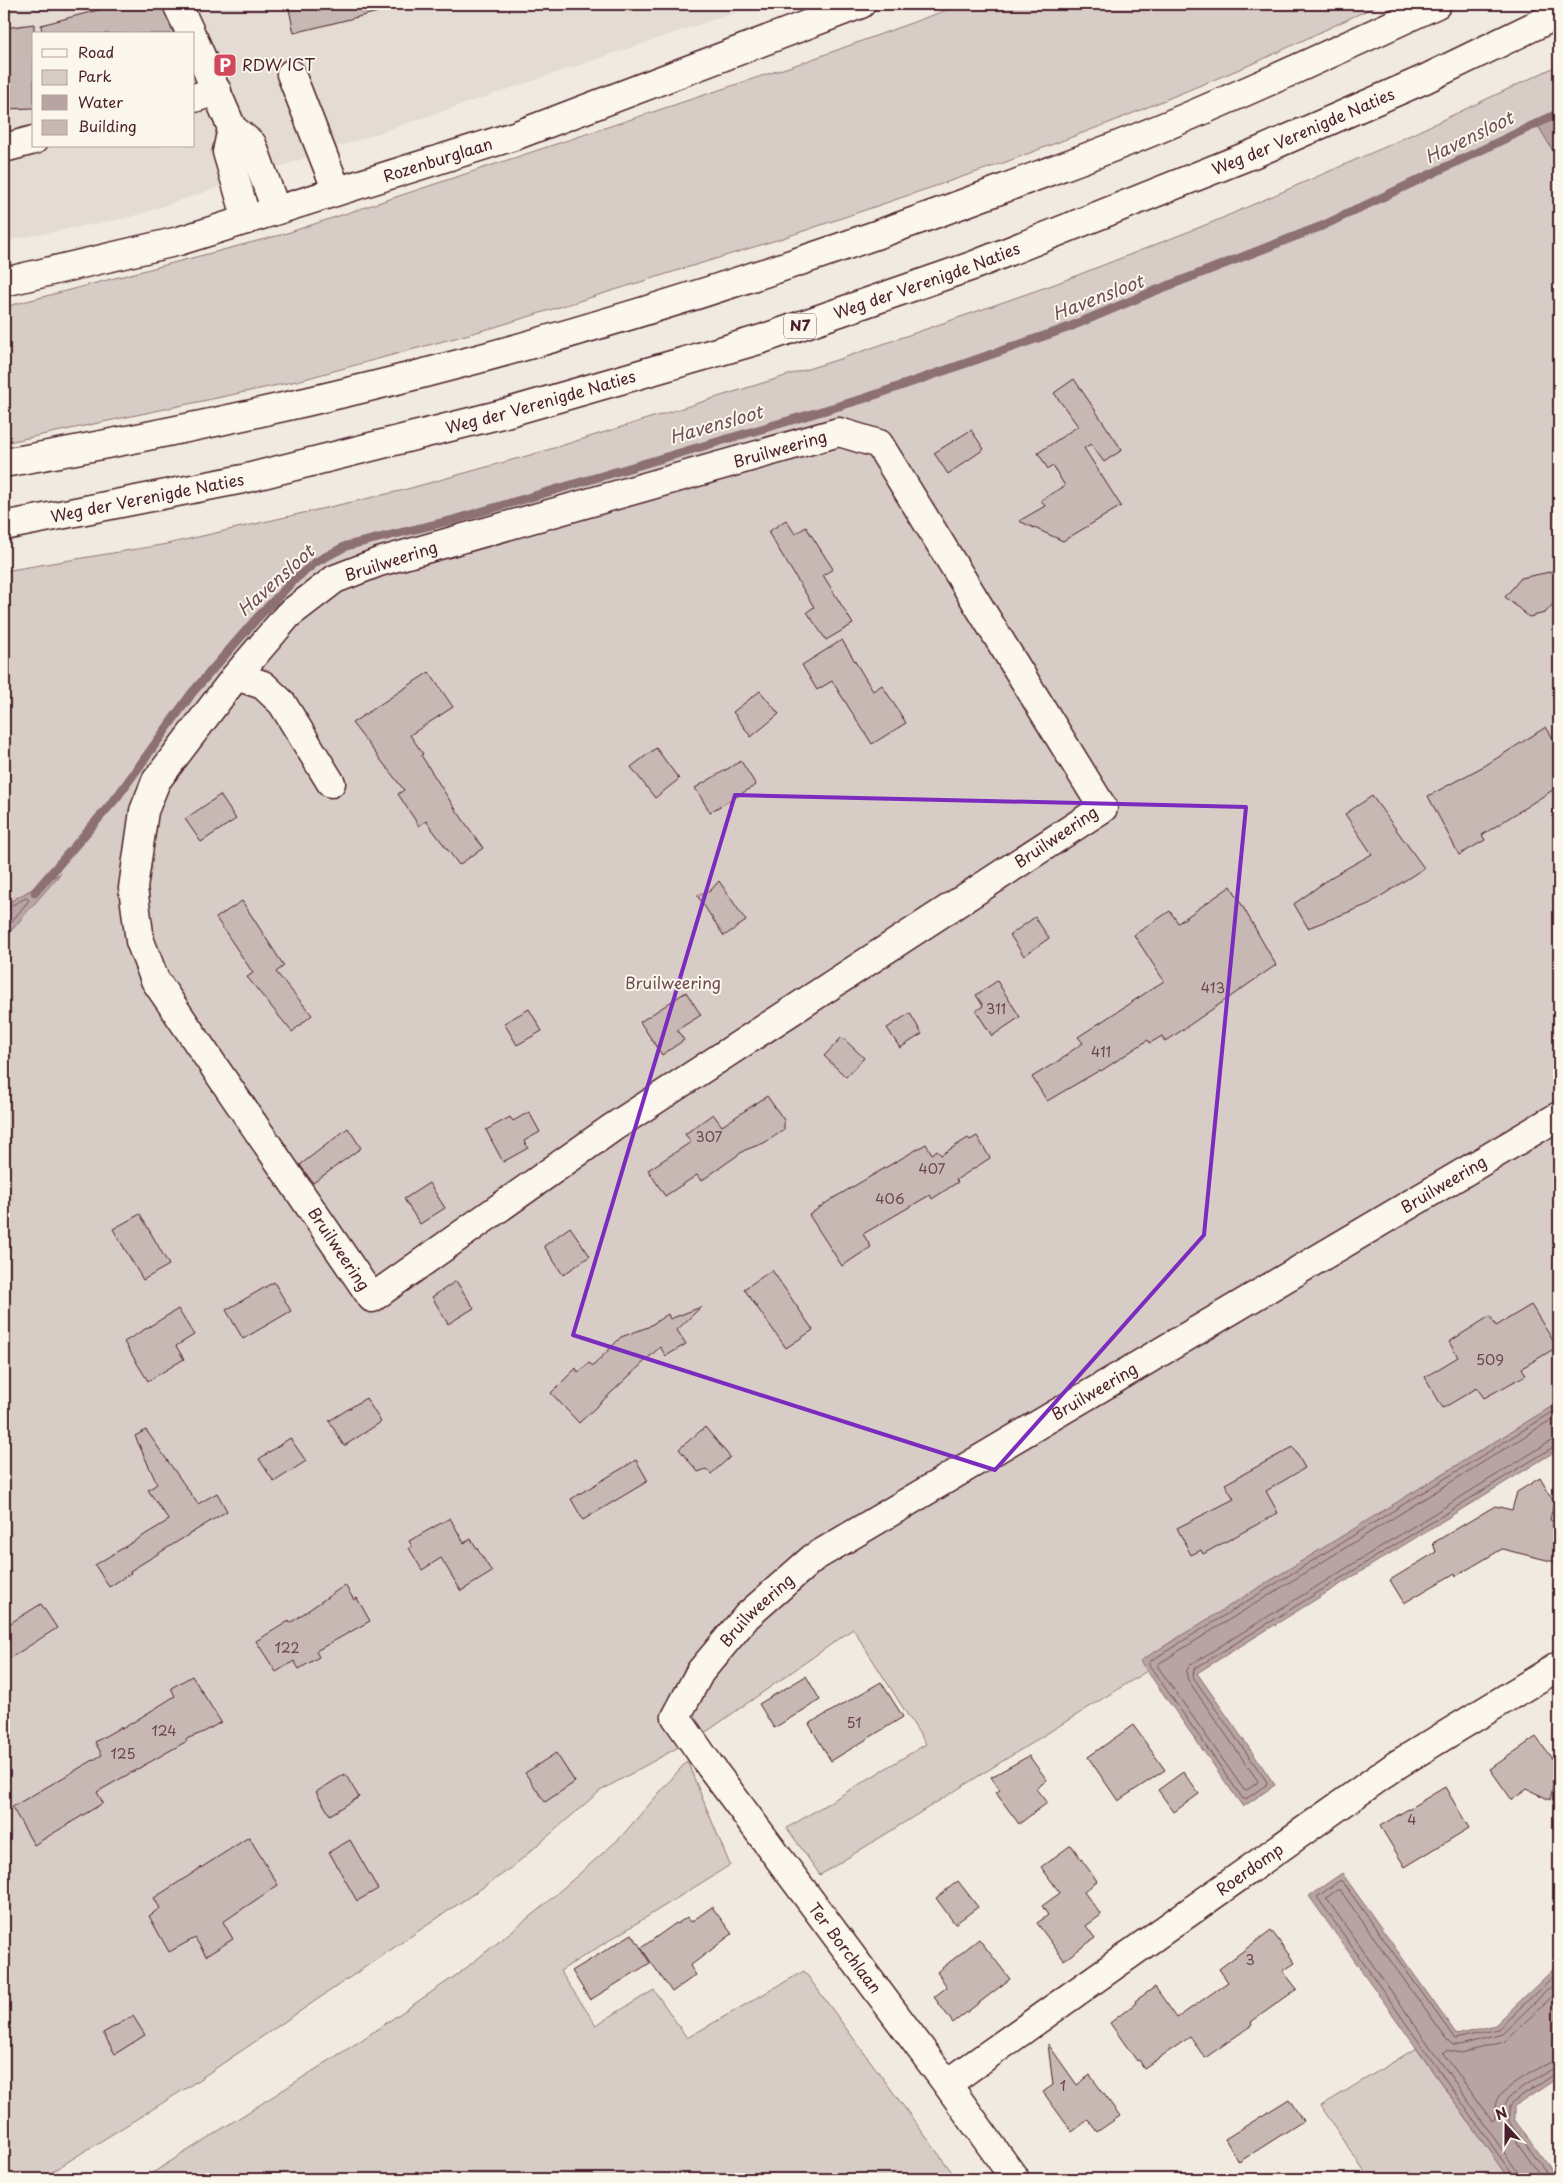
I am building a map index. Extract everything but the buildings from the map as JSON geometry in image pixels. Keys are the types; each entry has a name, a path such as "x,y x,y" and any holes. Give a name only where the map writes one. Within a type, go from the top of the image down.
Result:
{"main road":[{"path":"177,4 190,32"},
{"name":"Rozenburglaan","path":"4,282 179,241 517,135 861,4"},
{"path":"4,464 254,414 478,359 656,308 891,231 1139,138 1348,46 1437,4"},
{"name":"Weg der Verenigde Naties","path":"4,526 243,479 502,414 762,339 972,266 1260,151 1425,79 1559,14"},
{"path":"195,45 205,94 232,128 252,144 276,210"},
{"path":"291,74 337,191"},
{"path":"232,128 227,152 247,220"},
{"path":"4,148 32,141"},
{"name":"Bruilweering","path":"839,432 879,444 1103,808 612,1128 372,1298 155,980 140,941 133,888 140,852 144,811 156,781 236,676 288,615 335,579 379,562 839,432"},
{"path":"236,676 263,685 282,702 331,783"},
{"name":"Bruilweering","path":"676,1717 700,1672 747,1616 813,1558 1559,1116"},
{"name":"Roerdomp","path":"947,2084 1398,1764 1559,1666"},
{"name":"Ter Borchlaan","path":"676,1717 710,1766 947,2084 1015,2179"}],"highlighted area":[{"path":"735,795 1246,807 1204,1235 995,1470 573,1335"}],"shaded area":[{"path":"4,4 759,4 131,217 4,241"}],"green space":[{"path":"963,4 1380,4 1259,61 1114,121 1006,162 783,238 495,327 297,381 4,443 4,307 284,234 807,61"},
{"name":"Bruilweering","path":"1559,65 1559,113 1537,124 1559,161 1559,1402 1141,1661 1147,1671 820,1875 787,1828 926,1744 853,1629 709,1730 600,1791 510,1869 188,2087 40,2179 4,2179 4,939 59,874 4,905 4,571 167,544 400,491 541,452 843,358 1055,284 1213,222 1385,147"},
{"path":"687,1761 730,1865 560,1971 596,2025 654,1990 687,2038 804,1971 957,2179 143,2179 360,2041 461,1972 538,1910 619,1839"},
{"path":"1416,2048 1509,2179 1369,2179 1321,2106"}],"water":[{"path":"1559,113 1559,161 1537,124"},
{"path":"61,873 4,939 4,905"},
{"path":"1559,1402 1559,1449 1197,1673 1275,1785 1243,1807 1140,1661"},
{"path":"1342,1873 1457,2035 1495,2025 1559,1964 1559,2077 1514,2107 1514,2119 1557,2179 1509,2179 1309,1896"}],"waterway":[{"name":"Havensloot","path":"35,892 117,797 192,693 257,618 295,579 316,562 346,546 453,520 866,398 1067,328 1152,292 1322,226 1559,113"}],"place":[{"name":"RDW ICT","path":"225,65"}]}
